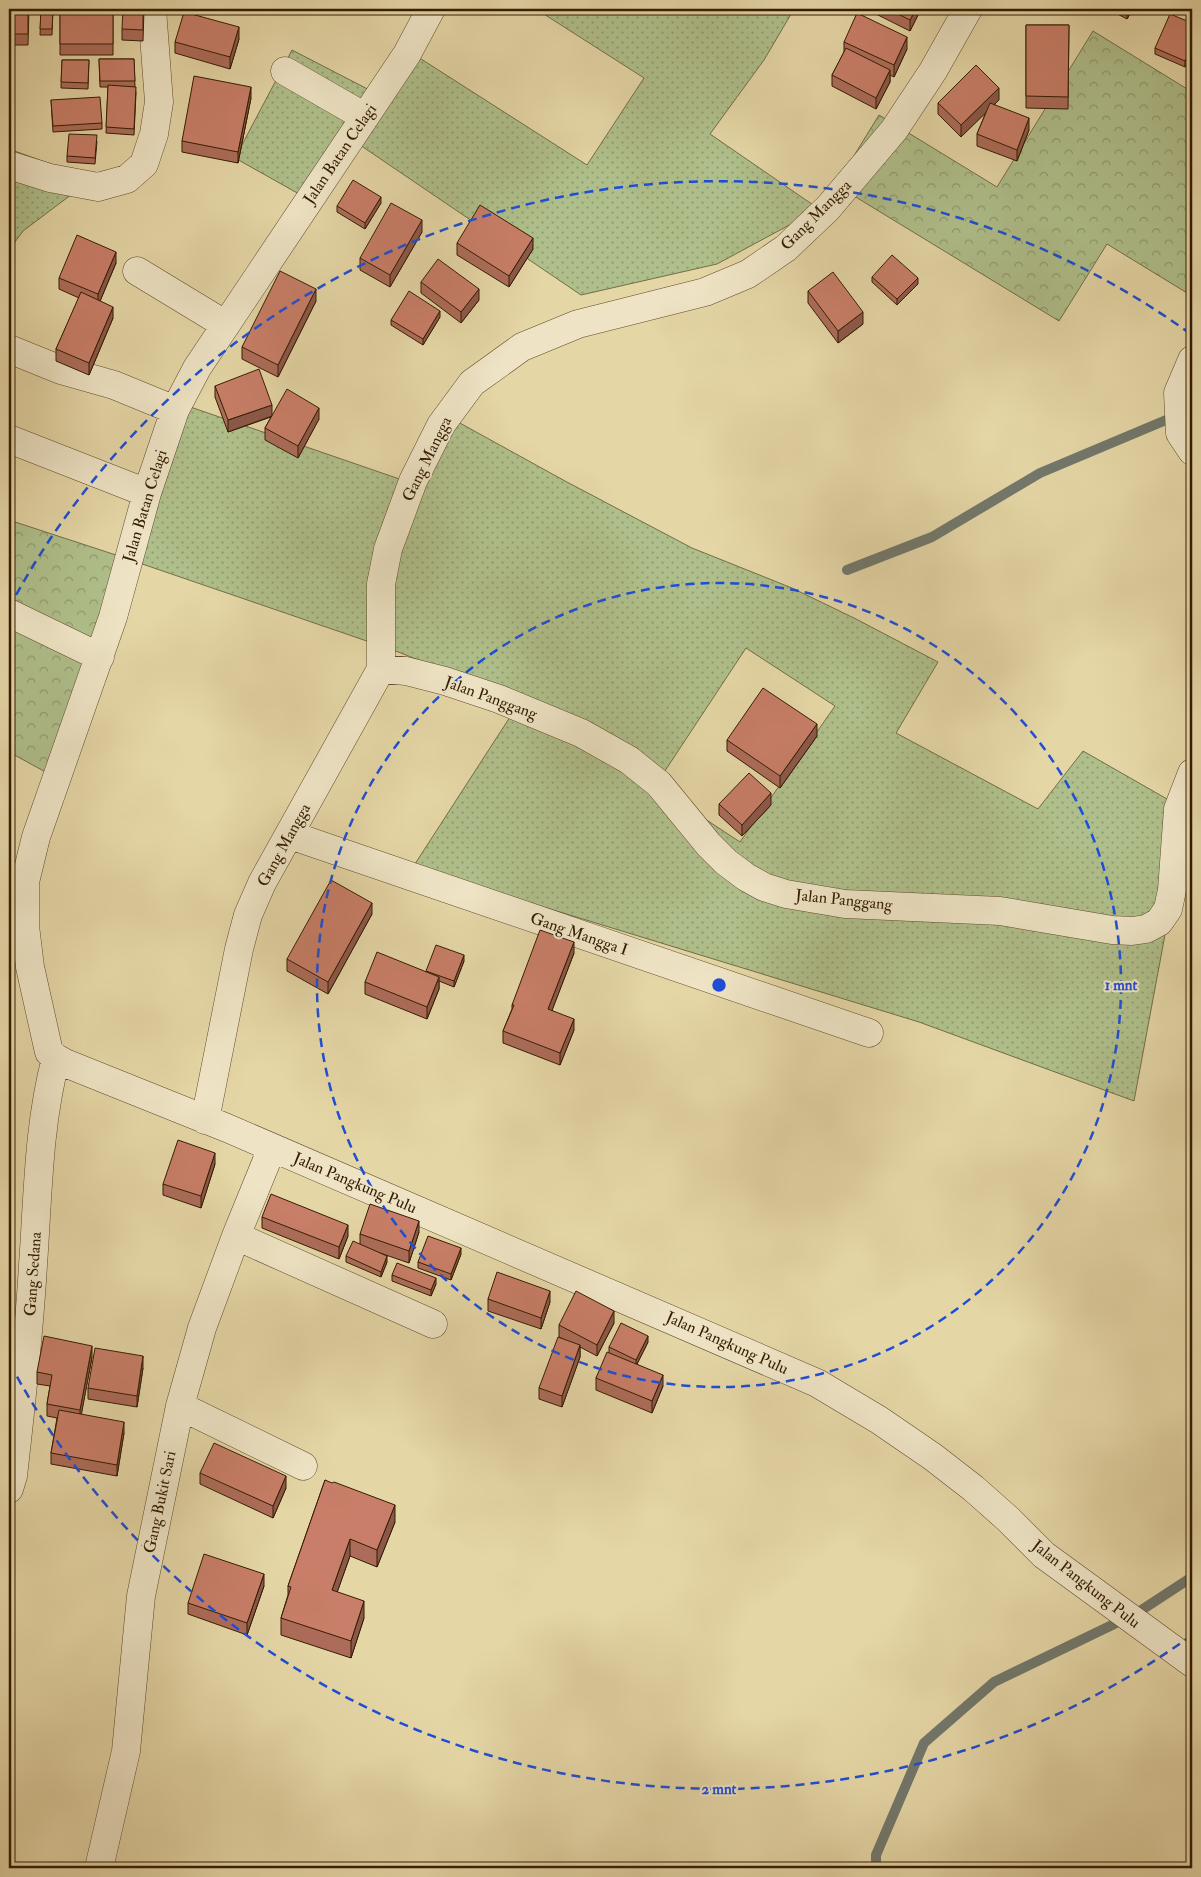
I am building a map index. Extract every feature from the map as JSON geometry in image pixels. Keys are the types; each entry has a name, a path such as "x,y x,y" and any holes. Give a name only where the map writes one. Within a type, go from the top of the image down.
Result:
{"street":[{"path":"9,165 50,178 98,187 126,179 144,164 154,134 159,102 152,9"},
{"name":"Jalan Batan Celagi","path":"56,1058 49,1052 30,967 25,926 26,882 36,837 114,617 147,493 175,410 196,368 407,54 431,9"},
{"name":"Gang Mangga","path":"205,1120 239,949 248,916 262,884 381,669 380,584 388,549 417,473 440,425 472,383 522,347 578,324 705,292 748,274 786,248 828,208 894,130 934,72 968,9"},
{"path":"285,72 365,117"},
{"path":"137,271 226,326"},
{"path":"9,350 61,370 114,385 175,410"},
{"path":"1192,360 1178,393 1180,433 1192,451"},
{"path":"9,439 147,493"},
{"path":"9,612 100,657"},
{"name":"Jalan Panggang","path":"381,669 406,671 445,681 499,699 581,733 629,760 659,784 709,845 726,862 746,877 786,894 845,904 1000,911 1112,930 1132,932 1146,930 1160,922 1168,909 1172,890 1178,809 1192,773"},
{"name":"Gang Mangga I","path":"290,835 869,1033"},
{"name":"Jalan Pangkung Pulu","path":"56,1058 272,1148 817,1383 879,1420 933,1457 994,1507 1044,1555 1192,1664"},
{"name":"Gang Sedana","path":"9,1489 13,1476 29,1329 41,1134 48,1087 56,1058"},
{"name":"Gang Bukit Sari","path":"99,1868 126,1751 141,1596 180,1406 202,1328 236,1236 272,1148"},
{"path":"236,1236 433,1324"},
{"path":"180,1406 304,1466"}],"green space":[{"path":"536,9 794,9 764,60 710,134 819,209 717,264 581,295 360,145 299,194 235,158 292,50 383,97 407,50 587,165 644,78"},
{"path":"1093,31 1192,92 1192,296 1107,244 1059,321 836,185 879,115 997,187"},
{"path":"9,149 92,179 23,231 9,250"},
{"path":"173,401 411,483 438,411 692,548 792,588 938,662 896,733 1038,809 1083,751 1174,803 1167,924 1134,1101 919,1022 413,867 521,700 393,650 119,556","holes":["746,648 835,706 740,842 655,786"]},
{"path":"9,520 119,556 62,781 9,752"}],"building":[{"path":"9,9 28,9 28,34 9,34"},
{"path":"41,9 53,9 52,29 40,29"},
{"path":"60,9 113,9 113,44 60,44"},
{"path":"123,9 143,9 143,30 122,29"},
{"path":"888,9 916,9 910,20"},
{"path":"1119,9 1130,9 1127,13"},
{"path":"184,12 239,27 230,57 175,42"},
{"path":"857,13 907,37 894,65 844,42"},
{"path":"1170,14 1192,23 1192,46 1185,61 1155,48"},
{"path":"1026,25 1069,25 1068,97 1026,96"},
{"path":"846,48 890,70 876,98 832,75"},
{"path":"99,59 134,59 135,81 100,81"},
{"path":"62,60 89,60 88,83 61,82"},
{"path":"976,65 999,88 961,125 938,103"},
{"path":"194,76 251,87 238,152 182,141"},
{"path":"108,85 136,87 134,129 106,127"},
{"path":"100,97 102,123 53,126 51,100"},
{"path":"990,103 1029,118 1017,150 977,134"},
{"path":"69,134 97,135 95,158 67,156"},
{"path":"353,180 381,197 365,223 337,206"},
{"path":"391,203 422,220 390,275 360,258"},
{"path":"480,205 533,238 509,276 457,243"},
{"path":"77,235 116,252 98,294 59,278"},
{"path":"892,255 918,278 897,299 872,277"},
{"path":"438,259 479,289 461,312 421,282"},
{"path":"280,271 316,289 278,365 242,347"},
{"path":"833,272 863,312 838,331 808,291"},
{"path":"409,291 440,311 423,339 391,320"},
{"path":"81,292 113,307 89,363 56,349"},
{"path":"259,369 272,405 228,420 215,386"},
{"path":"287,389 319,408 298,446 265,428"},
{"path":"763,688 817,724 780,776 727,740"},
{"path":"749,773 771,793 742,825 719,804"},
{"path":"331,880 372,903 328,982 287,959"},
{"path":"540,930 574,942 548,1009 574,1019 560,1053 503,1031"},
{"path":"436,945 464,955 454,981 426,971"},
{"path":"377,952 439,977 427,1007 365,982"},
{"path":"178,1140 215,1153 201,1196 163,1184"},
{"path":"271,1194 348,1225 339,1247 262,1217"},
{"path":"370,1204 419,1221 409,1251 360,1234"},
{"path":"428,1236 461,1248 451,1274 418,1262"},
{"path":"353,1241 387,1256 381,1272 346,1256"},
{"path":"397,1263 436,1278 431,1290 392,1275"},
{"path":"497,1272 550,1291 541,1318 488,1299"},
{"path":"576,1291 614,1311 597,1345 559,1325"},
{"path":"621,1323 648,1336 636,1360 609,1347"},
{"path":"44,1336 92,1346 80,1410 47,1404 52,1375 37,1372"},
{"path":"558,1337 580,1345 562,1396 539,1388"},
{"path":"95,1348 143,1356 137,1396 88,1388"},
{"path":"607,1352 663,1375 652,1401 596,1378"},
{"path":"59,1410 124,1422 117,1465 51,1453"},
{"path":"214,1443 286,1476 273,1506 200,1473"},
{"path":"325,1480 395,1505 377,1550 350,1539 332,1590 364,1601 351,1641 281,1618 291,1587 288,1586"},
{"path":"204,1554 264,1574 247,1623 188,1603"}],"waterway":[{"path":"847,570 932,537 1040,473 1178,415"},
{"path":"876,1868 876,1855 924,1743 994,1682 1137,1613 1192,1577"}]}
